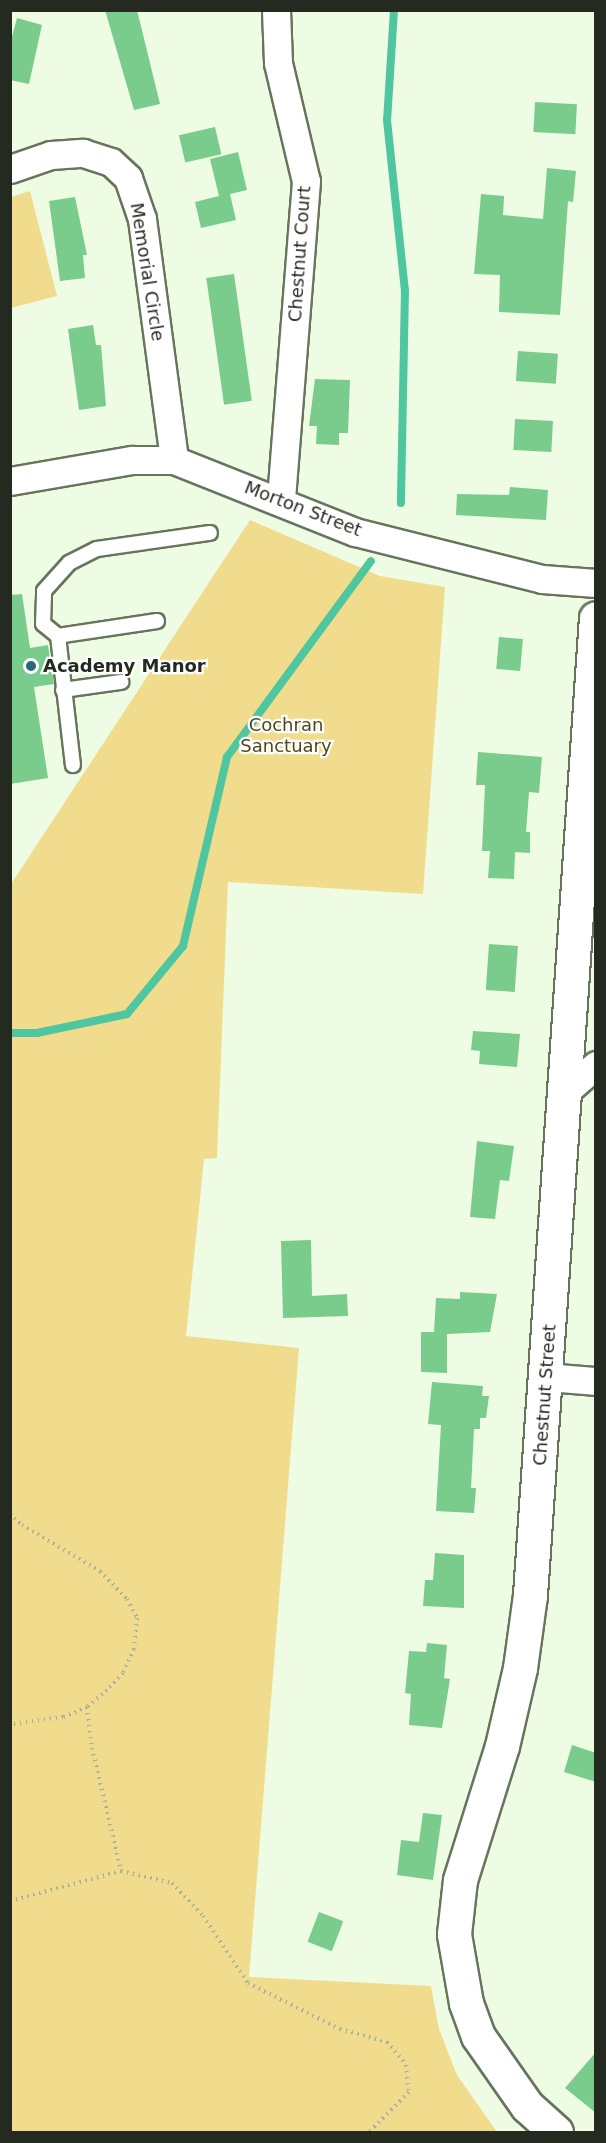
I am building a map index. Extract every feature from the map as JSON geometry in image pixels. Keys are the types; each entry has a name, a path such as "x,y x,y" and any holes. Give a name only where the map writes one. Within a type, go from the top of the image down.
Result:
{"street":[{"name":"Chestnut Court","path":"276,10 281,81 306,182 281,500"},
{"name":"Memorial Circle","path":"10,169 51,155 83,153 111,162 128,178 142,219 174,459"},
{"name":"Morton Street","path":"10,481 132,460 174,459 281,500 355,532 542,579 596,583"},
{"name":"Chestnut Street","path":"556,2133 527,2106 478,2036 466,2003 454,1934 460,1880 502,1746 520,1668 534,1552 596,618"},
{"path":"565,1092 596,1065"},
{"path":"546,1377 596,1382"}],"lane":[{"path":"73,765 58,636 43,624 44,591 69,563 97,549 210,532"},
{"path":"58,636 157,621"},
{"path":"63,690 121,682"}],"path":[{"path":"10,1514 22,1525 100,1571 127,1599 137,1618 134,1649 123,1673 87,1707 63,1717 10,1724"},
{"path":"87,1707 92,1748 121,1871"},
{"path":"10,1901 121,1871 172,1883 203,1916 248,1983 340,2030 387,2042 406,2065 409,2092 369,2133"}],"green space":[{"path":"30,191 57,296 11,308 11,197"},
{"name":"Cochran Sanctuary","path":"250,520 380,576 445,587 423,894 228,882 217,1158 204,1159 186,1336 299,1348 249,1977 431,1986 439,2029 457,2075 497,2132 11,2132 11,884"}],"building":[{"path":"105,10 137,10 160,104 134,110"},
{"path":"17,18 42,25 29,84 10,80 10,44"},
{"path":"535,102 577,104 575,134 533,132"},
{"path":"215,127 221,154 185,163 179,135"},
{"path":"238,152 247,190 230,194 236,220 201,228 195,202 219,196 210,159"},
{"path":"547,168 576,171 573,202 568,201 560,315 499,312 500,275 474,274 481,194 504,196 503,215 543,219"},
{"path":"75,197 87,255 83,255 85,278 60,281 49,201"},
{"path":"234,274 252,401 224,405 206,278"},
{"path":"93,325 96,345 101,345 106,406 79,410 68,329"},
{"path":"518,351 558,354 556,384 516,381"},
{"path":"315,379 350,380 348,433 339,433 339,445 316,444 317,426 309,426"},
{"path":"515,419 553,421 551,452 513,450"},
{"path":"510,487 548,490 546,520 456,515 457,494 509,495"},
{"name":"Academy Manor","path":"22,594 30,648 48,645 54,684 34,687 48,778 10,784 10,595"},
{"path":"499,637 523,639 520,671 496,669"},
{"path":"478,752 542,757 539,793 529,792 526,832 530,832 530,853 515,852 514,879 488,878 490,851 482,851 485,785 476,785"},
{"path":"489,944 518,946 515,992 486,990"},
{"path":"473,1031 520,1034 517,1067 479,1064 480,1051 471,1050"},
{"path":"477,1141 514,1146 509,1181 500,1180 495,1219 470,1217"},
{"path":"311,1240 312,1296 347,1294 348,1316 283,1318 281,1241"},
{"path":"460,1292 497,1294 490,1332 447,1334 447,1373 421,1372 421,1332 434,1332 436,1298 460,1299"},
{"path":"432,1382 483,1386 482,1396 489,1396 486,1418 480,1418 480,1429 474,1429 471,1488 476,1488 474,1513 436,1511 441,1425 428,1424"},
{"path":"435,1553 464,1555 464,1608 423,1606 425,1580 433,1580"},
{"path":"427,1643 447,1645 444,1678 450,1679 442,1728 409,1725 411,1694 405,1693 409,1651 426,1652"},
{"path":"572,1745 596,1753 596,1782 564,1772"},
{"path":"423,1813 442,1815 433,1880 397,1875 401,1840 419,1842"},
{"path":"319,1912 343,1921 332,1951 308,1942"},
{"path":"596,2052 596,2113 565,2088"}],"waterway":[{"path":"394,10 387,120 405,290 401,503"},
{"path":"10,1033 37,1033 127,1014 183,946 227,757 371,561"}],"place":[{"name":"Academy Manor","path":"31,666"}]}
